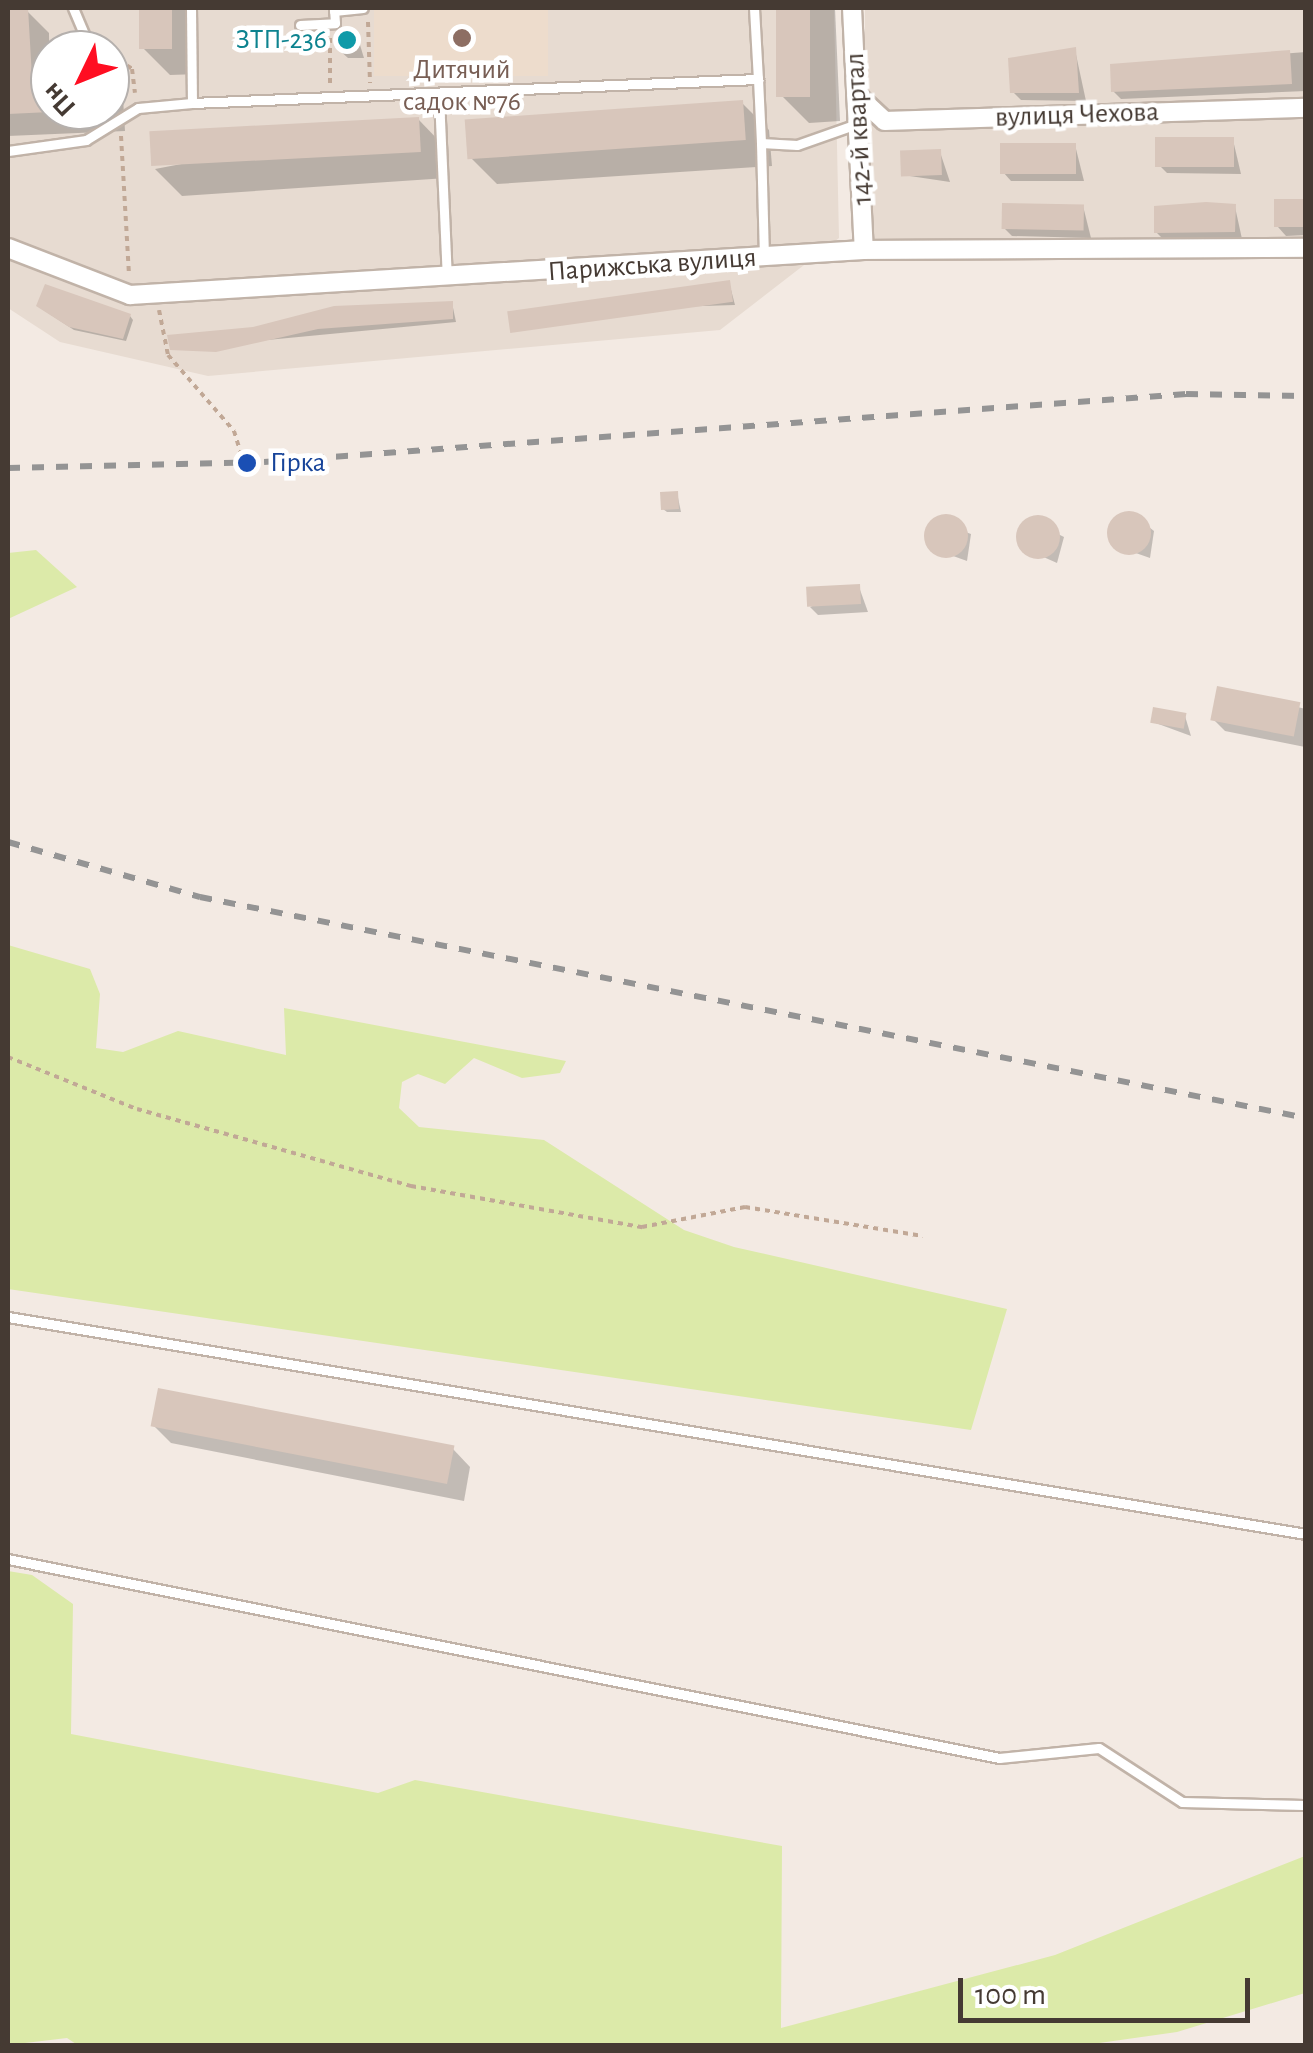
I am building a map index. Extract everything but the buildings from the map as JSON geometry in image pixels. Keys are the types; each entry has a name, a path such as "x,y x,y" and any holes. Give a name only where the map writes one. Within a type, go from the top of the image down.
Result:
{"street":[{"name":"142-й квартал","path":"852,8 864,250"},
{"name":"вулиця Чехова","path":"859,97 886,121 1306,108"},
{"name":"Парижська вулиця","path":"8,248 130,295 158,295 864,250 1306,248"}],"lane":[{"path":"191,8 192,103"},
{"path":"300,25 335,23 334,9 365,8"},
{"path":"754,8 764,257"},
{"path":"130,116 138,108 192,103 439,97 758,79"},
{"path":"439,97 447,279"},
{"path":"761,143 797,145 860,123"},
{"path":"8,151 102,130"},
{"path":"8,1317 1306,1534"},
{"path":"8,1560 998,1758 1099,1748 1182,1802 1303,1804"}],"path":[{"path":"365,8 370,96"},
{"path":"330,97 335,23"},
{"path":"130,69 138,108"},
{"path":"120,130 130,295"},
{"path":"158,295 168,354 224,418 240,454"},
{"path":"8,1057 152,1114 411,1186 642,1227 744,1207 923,1236"}],"shaded area":[{"path":"8,8 834,8 839,238 720,330 208,376 60,342 8,308"},
{"name":"Дитячий садок №76","path":"374,8 548,8 548,76 374,76"},
{"path":"865,8 1305,8 1305,244 865,244"}],"green space":[{"path":"36,550 77,587 8,619 8,553"},
{"path":"8,945 90,969 100,994 96,1048 123,1052 178,1031 286,1055 284,1008 566,1061 560,1073 522,1078 474,1058 445,1084 418,1074 402,1082 399,1108 419,1127 544,1140 684,1230 734,1247 1007,1309 971,1430 8,1289"},
{"path":"8,1571 32,1575 73,1604 71,1734 378,1793 415,1780 782,1846 781,2028 1055,1955 1305,1856 1305,1993 1177,2032 1085,2045 79,2046 67,2038 8,2045"}],"railway":[{"path":"8,468 264,462 1186,394 1306,396"},
{"path":"8,842 200,897 1306,1118"}],"place":[{"name":"Дитячий садок №76","path":"462,38"},
{"name":"ЗТП-236","path":"347,40"},
{"name":"Гірка","path":"247,463"}]}
